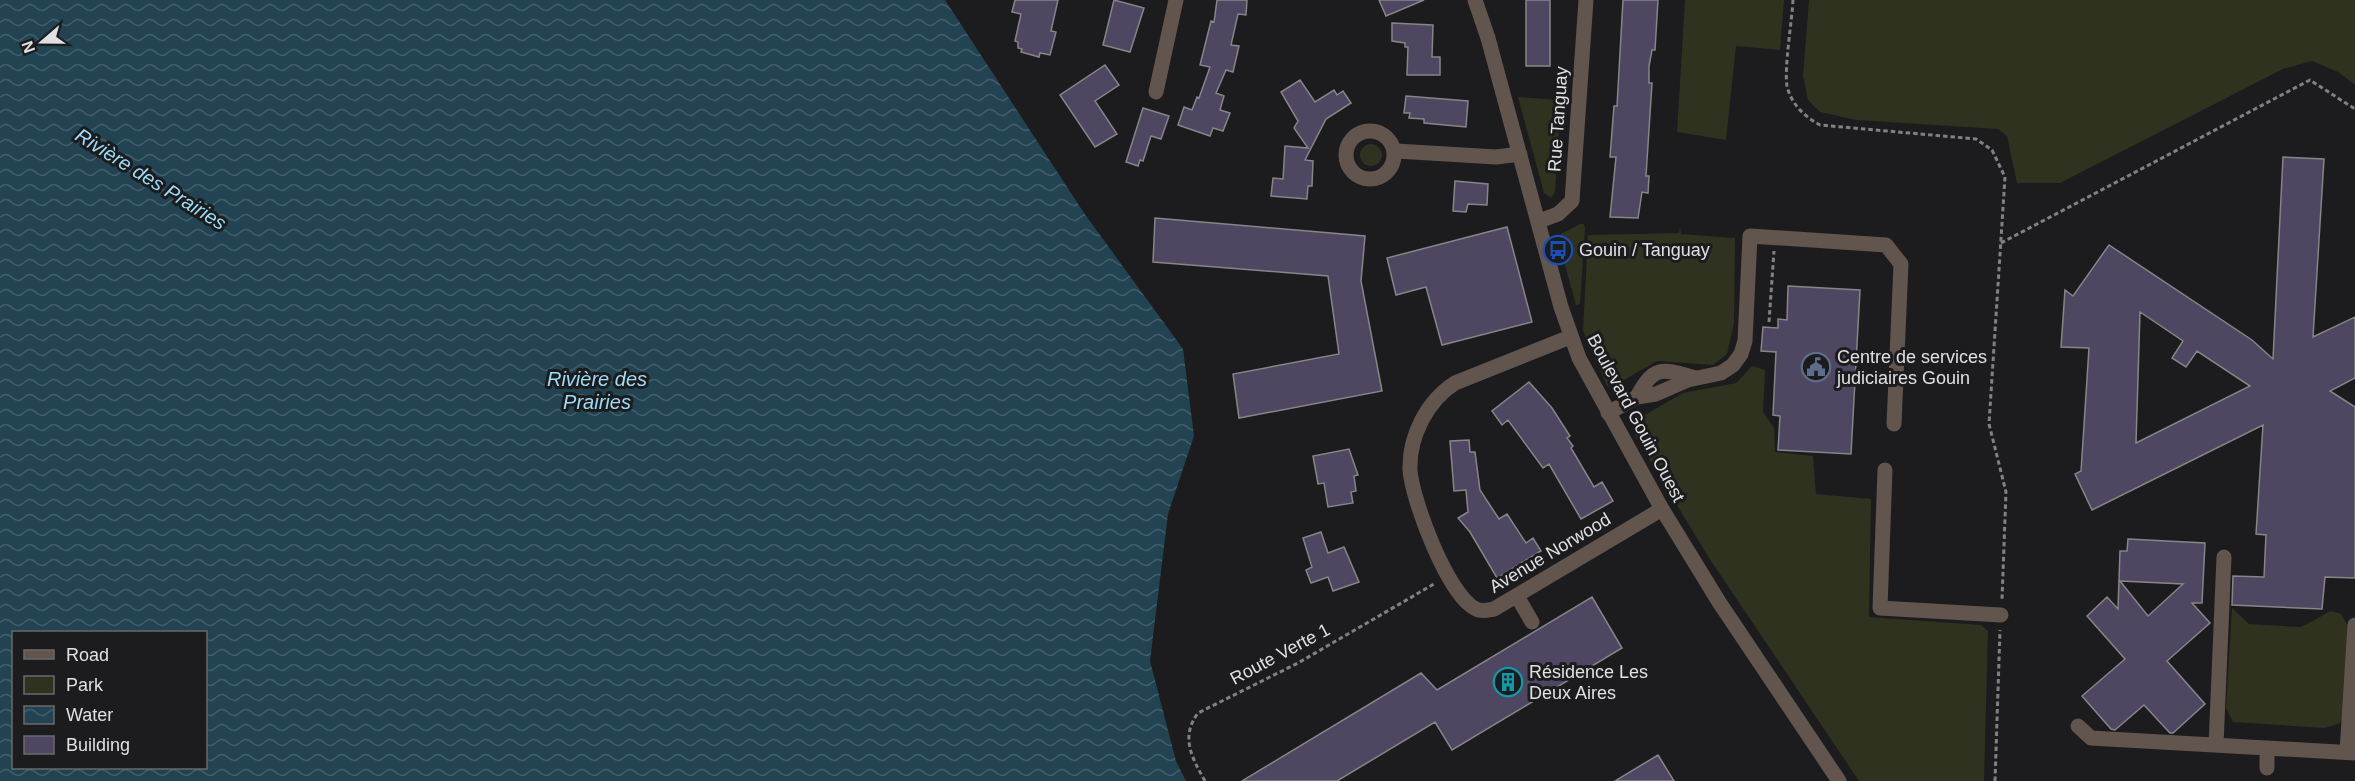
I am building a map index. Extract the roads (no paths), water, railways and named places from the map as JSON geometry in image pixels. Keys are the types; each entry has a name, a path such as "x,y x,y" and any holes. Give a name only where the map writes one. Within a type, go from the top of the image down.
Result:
{"street":[{"path":"1156,92 1176,0"},
{"name":"Boulevard Gouin Ouest","path":"1475,0 1539,221 1570,338 1608,413 1662,509 1760,666 1839,781"},
{"name":"Rue Tanguay","path":"1539,221 1563,211 1573,198 1586,0"},
{"path":"1396,151 1496,157 1520,154"},
{"path":"1608,413 1637,396 1647,378 1659,371 1670,371 1696,378 1721,373 1733,365 1741,354 1745,342 1750,236 1886,244 1901,264 1894,424"},
{"name":"Avenue Norwood","path":"1570,338 1447,388 1426,413 1413,447 1410,468 1417,506 1442,563 1463,597 1475,609 1486,611 1517,596 1662,509"},
{"path":"1885,470 1880,608 2001,615"},
{"path":"2216,746 2224,557"},
{"path":"1517,596 1532,622"},
{"path":"2078,726 2091,738 2351,752 2355,625"},
{"path":"2266,748 2266,768"}],"water":[{"name":"Rivière des Prairies","path":"0,0 945,0 1084,213 1183,349 1194,436 1168,514 1150,661 1176,761 1186,781 0,781"}],"place":[{"name":"Gouin / Tanguay","path":"1558,250"},
{"name":"Centre de services judiciaires Gouin","path":"1816,367"},
{"name":"Résidence Les Deux Aires","path":"1508,682"}]}
